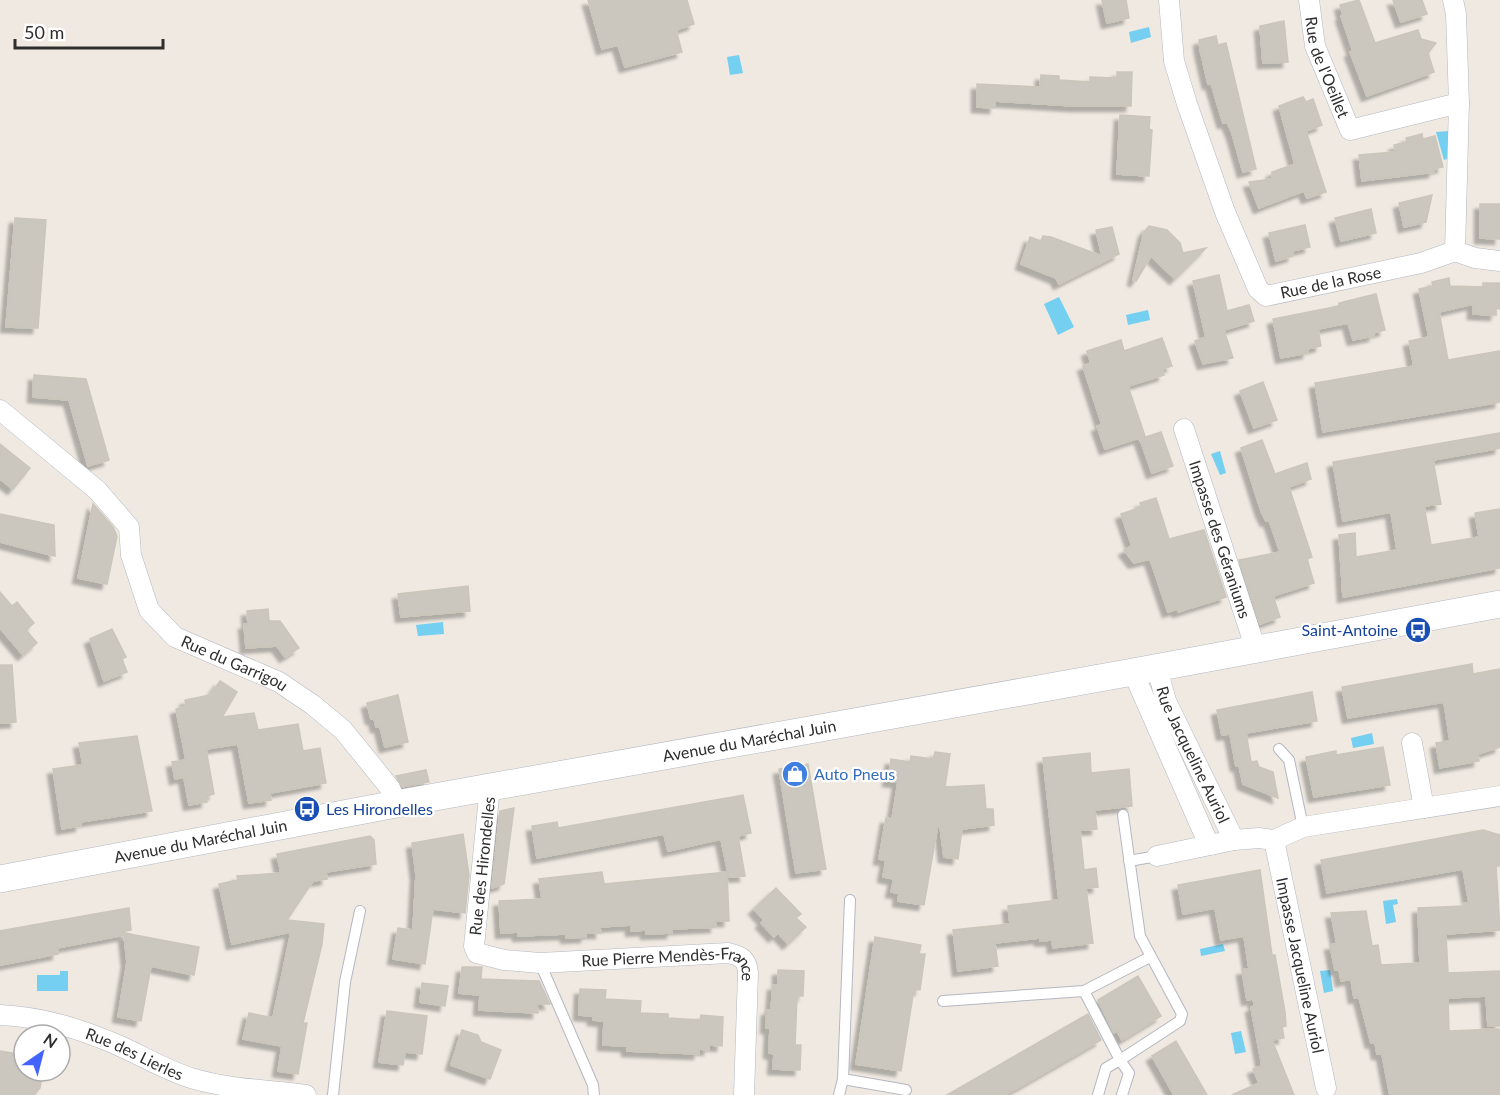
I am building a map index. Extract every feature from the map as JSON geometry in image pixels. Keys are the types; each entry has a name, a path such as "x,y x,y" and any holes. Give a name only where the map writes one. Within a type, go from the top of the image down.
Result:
{"main road":[{"name":"Avenue du Maréchal Juin","path":"0,879 490,786 1256,650 1500,604"}],"street":[{"name":"Rue de la Rose","path":"1168,0 1174,61 1187,104 1225,212 1258,289 1266,296 1421,263 1455,251"},
{"name":"Rue de l'Oeillet","path":"1309,0 1315,46 1350,130 1459,103"},
{"path":"1453,0 1456,14 1459,103 1455,251 1475,258 1500,261"},
{"name":"Rue du Garrigou","path":"0,410 96,490 129,527 131,555 149,610 175,637 279,682 313,705 343,730 390,788 396,804"},
{"name":"Impasse des Géraniums","path":"1184,429 1256,650"},
{"name":"Rue Jacqueline Auriol","path":"1145,670 1166,701 1234,840"},
{"name":"Rue Jacqueline Auriol","path":"1145,670 1209,845"},
{"path":"1412,743 1425,808"},
{"name":"Rue des Hirondelles","path":"490,786 474,946 477,953 490,957 540,963"},
{"name":"Rue Jacqueline Auriol","path":"1157,856 1234,840 1259,838 1274,840 1303,827 1500,796"},
{"name":"Impasse Jacqueline Auriol","path":"1274,840 1326,1088"},
{"name":"Rue Pierre Mendès-France","path":"540,963 728,953 743,958 747,963 748,973 744,1095"},
{"name":"Rue des Lierles","path":"0,1015 40,1019 68,1026 121,1047 162,1068 194,1079 306,1095"}],"lane":[{"path":"1279,749 1289,760 1303,827"},
{"path":"1098,1095 1106,1068 1180,1020 1182,1014 1140,936 1123,815"},
{"path":"1129,861 1157,856"},
{"path":"839,1095 843,1079 850,900"},
{"path":"333,1095 345,982 360,911"},
{"path":"943,1001 1084,991 1150,957"},
{"path":"540,963 593,1085 594,1095"},
{"path":"1084,991 1129,1073 1122,1095"},
{"path":"843,1079 906,1090"}],"water":[{"path":"1149,27 1151,37 1131,43 1129,32"},
{"path":"739,55 743,73 730,75 727,57"},
{"path":"1449,131 1447,159 1444,160 1436,132"},
{"path":"1059,297 1074,327 1058,335 1044,304"},
{"path":"1148,310 1150,320 1128,325 1126,315"},
{"path":"1220,451 1226,473 1220,475 1211,454"},
{"path":"443,622 444,634 418,636 416,625"},
{"path":"1372,733 1374,744 1353,748 1351,738"},
{"path":"1397,899 1398,904 1393,905 1396,922 1386,924 1383,901"},
{"path":"1223,944 1225,951 1201,956 1200,949"},
{"path":"1330,970 1333,991 1324,993 1320,971"},
{"path":"60,971 68,971 68,991 37,991 37,975 60,975"},
{"path":"1241,1031 1246,1052 1235,1054 1231,1033"}],"building":[{"path":"588,0 687,0 694,24 676,30 682,52 625,67 618,45 602,49"},
{"path":"1102,0 1126,0 1129,18 1107,23"},
{"path":"1359,0 1375,43 1418,30 1421,39 1436,43 1428,53 1434,72 1367,96 1350,52 1353,51 1341,16 1343,15 1340,5"},
{"path":"1393,0 1422,0 1427,14 1401,22"},
{"path":"1284,21 1288,62 1263,63 1260,26"},
{"path":"1216,36 1218,45 1226,43 1256,169 1243,172 1232,133 1227,122 1223,123 1211,83 1208,84 1199,40"},
{"path":"1117,72 1132,72 1131,106 1074,106 995,101 995,108 977,107 977,84 1040,87 1041,75 1059,76 1059,80 1090,82 1090,77 1117,78"},
{"path":"1303,97 1306,102 1313,99 1322,125 1306,131 1326,192 1307,198 1304,191 1259,208 1249,182 1272,179 1272,172 1295,164 1279,106"},
{"path":"1120,115 1150,117 1149,129 1152,130 1149,176 1117,174"},
{"path":"1422,134 1423,139 1435,136 1443,167 1433,169 1434,172 1362,181 1359,155 1395,152 1394,145 1407,142 1406,138"},
{"path":"1432,195 1426,222 1404,227 1399,203"},
{"path":"1480,204 1500,204 1500,239 1480,238"},
{"path":"1371,209 1376,233 1341,241 1335,218"},
{"path":"15,218 46,220 38,328 6,327"},
{"path":"1305,225 1310,247 1292,251 1293,256 1276,261 1269,233"},
{"path":"1149,226 1167,230 1180,243 1183,253 1206,248 1175,279 1151,256 1136,281 1133,280 1144,232"},
{"path":"1112,227 1119,254 1059,284 1056,278 1021,264 1030,237 1041,241 1043,236 1051,237 1102,256 1096,230"},
{"path":"1219,275 1227,311 1249,305 1254,321 1224,330 1233,358 1203,364 1195,341 1206,337 1193,281"},
{"path":"1449,278 1450,286 1483,287 1483,283 1500,283 1500,309 1496,308 1496,315 1473,314 1473,304 1439,312 1448,360 1500,351 1500,402 1323,432 1315,383 1414,366 1409,341 1429,337 1419,289 1433,286 1432,282"},
{"path":"1376,294 1385,330 1373,333 1374,336 1353,340 1348,323 1318,329 1321,346 1307,349 1308,353 1281,358 1273,319 1339,306 1339,303"},
{"path":"1162,338 1172,366 1162,369 1164,375 1128,386 1145,436 1105,449 1097,426 1102,425 1083,366 1091,363 1087,351 1121,340 1124,351"},
{"path":"34,375 86,379 109,460 88,466 69,400 33,397"},
{"path":"1263,382 1277,420 1254,428 1240,391"},
{"path":"1161,432 1173,466 1152,473 1140,439"},
{"path":"1500,433 1500,448 1433,460 1441,504 1424,506 1431,545 1479,537 1475,513 1500,509 1500,568 1343,597 1339,535 1355,533 1356,557 1397,550 1391,512 1343,521 1333,462"},
{"path":"1262,440 1275,474 1307,463 1311,479 1289,487 1312,557 1307,559 1314,583 1273,596 1280,617 1260,624 1239,560 1280,552 1269,520 1266,521 1261,511 1241,448"},
{"path":"0,444 30,468 13,489 0,479"},
{"path":"1156,498 1169,539 1204,530 1226,597 1178,612 1177,609 1168,612 1150,559 1134,563 1124,550 1132,546 1121,514 1142,507 1140,503"},
{"path":"93,504 113,527 117,536 107,584 78,578"},
{"path":"0,514 54,525 55,556 0,542"},
{"path":"468,586 470,611 401,617 398,594"},
{"path":"0,592 12,606 17,602 34,623 26,630 37,643 23,655 0,628"},
{"path":"268,609 269,621 280,621 299,648 285,657 277,646 246,648 244,624 248,624 247,611"},
{"path":"112,629 126,657 122,659 127,672 104,681 90,639"},
{"path":"1472,664 1473,674 1500,669 1500,747 1478,754 1479,761 1440,768 1436,743 1450,741 1444,702 1348,718 1342,687"},
{"path":"0,665 12,665 16,722 0,723"},
{"path":"220,681 237,692 222,717 254,713 258,730 298,724 303,751 320,748 326,783 270,793 271,800 249,803 238,744 206,749 214,794 206,796 207,802 189,805 184,777 175,779 172,762 186,760 176,709 186,706 185,700 210,695"},
{"path":"1312,692 1317,721 1246,733 1251,762 1257,761 1259,767 1273,772 1278,798 1243,784 1239,765 1236,766 1230,734 1222,735 1217,710"},
{"path":"398,695 408,742 385,747 380,727 376,727 374,718 371,719 367,703"},
{"path":"137,736 152,811 80,822 81,826 62,829 53,769 83,765 79,743"},
{"path":"1383,747 1390,785 1314,797 1306,757 1336,751 1336,755"},
{"path":"935,752 950,754 945,787 984,785 986,809 993,809 994,825 962,829 958,859 944,857 939,818 924,905 898,901 899,893 891,892 894,879 883,877 886,860 879,859 886,818 892,819 898,782 888,781 891,759 910,762 911,756 933,759"},
{"path":"1090,753 1091,773 1129,769 1132,806 1095,810 1097,829 1080,830 1084,870 1096,868 1098,887 1086,888 1093,943 1053,948 1052,940 1040,941 1040,938 995,943 998,966 958,971 953,930 1010,924 1008,906 1059,900 1043,758"},
{"path":"808,764 826,869 796,873 779,769"},
{"path":"426,770 429,782 402,787 396,776"},
{"path":"743,795 751,833 738,836 745,876 729,877 721,839 668,851 664,834 537,858 532,826 557,822 558,828"},
{"path":"514,808 504,884 492,888 500,811"},
{"path":"1483,830 1500,835 1500,866 1496,866 1500,930 1446,934 1448,973 1500,971 1500,1026 1488,1026 1486,996 1448,998 1449,1031 1500,1029 1500,1095 1390,1095 1382,1054 1377,1054 1375,1042 1371,1043 1359,997 1354,998 1351,979 1341,981 1339,969 1335,970 1330,945 1337,944 1331,913 1366,911 1372,946 1378,945 1381,965 1420,963 1418,908 1464,906 1463,903 1469,903 1463,869 1327,893 1321,860"},
{"path":"463,834 469,875 465,913 433,909 425,964 393,959 398,928 413,930 416,875 412,843"},
{"path":"370,836 374,840 376,864 326,872 327,879 313,881 287,920 324,924 322,944 303,1023 307,1023 298,1074 278,1071 282,1046 243,1039 249,1013 273,1018 291,932 232,944 219,884 238,880 237,876 281,873 277,854"},
{"path":"1260,870 1272,955 1275,955 1286,1026 1282,1027 1284,1038 1272,1040 1294,1095 1232,1095 1259,1083 1253,1069 1262,1066 1251,1007 1255,1006 1253,999 1247,1000 1242,970 1249,969 1244,936 1221,940 1215,908 1183,914 1178,885"},
{"path":"602,872 604,884 727,872 729,921 715,921 716,927 672,929 672,933 646,934 646,930 631,931 631,925 600,927 601,933 586,933 586,937 566,938 566,934 518,936 518,932 501,933 499,901 542,899 539,879"},
{"path":"776,888 801,914 796,918 806,927 788,944 778,933 774,937 761,923 764,920 754,909"},
{"path":"129,908 131,930 119,932 199,947 194,975 151,966 141,1021 118,1017 127,962 124,935 57,948 58,954 0,965 0,931"},
{"path":"875,937 921,945 919,954 925,954 920,990 914,989 901,1071 856,1064"},
{"path":"462,967 482,967 481,979 539,981 550,1004 537,1004 538,1013 479,1010 480,995 459,993"},
{"path":"778,970 804,971 803,996 797,996 795,1045 801,1045 800,1070 773,1069 774,1054 769,1053 770,1028 766,1028 767,1010 771,1010 773,985 778,985"},
{"path":"1138,976 1161,1016 1122,1040 1117,1031 1114,1033 1098,1000"},
{"path":"422,983 448,986 445,1006 420,1002"},
{"path":"580,989 606,990 605,999 641,1001 640,1013 668,1014 668,1018 700,1020 701,1015 723,1017 722,1046 709,1045 709,1050 699,1049 699,1054 627,1051 627,1046 603,1045 604,1021 593,1020 593,1016 579,1015"},
{"path":"387,1011 427,1016 422,1054 405,1052 403,1065 379,1062"},
{"path":"1088,1014 1101,1040 1005,1095 947,1095"},
{"path":"462,1030 478,1035 481,1042 501,1050 490,1079 451,1065"},
{"path":"1176,1041 1207,1095 1174,1095 1152,1056"},
{"path":"0,1051 12,1053 12,1083 41,1083 34,1095 0,1095"}],"place":[{"name":"Saint-Antoine","path":"1418,630"},
{"name":"Auto Pneus","path":"795,774"},
{"name":"Les Hirondelles","path":"307,809"}]}
